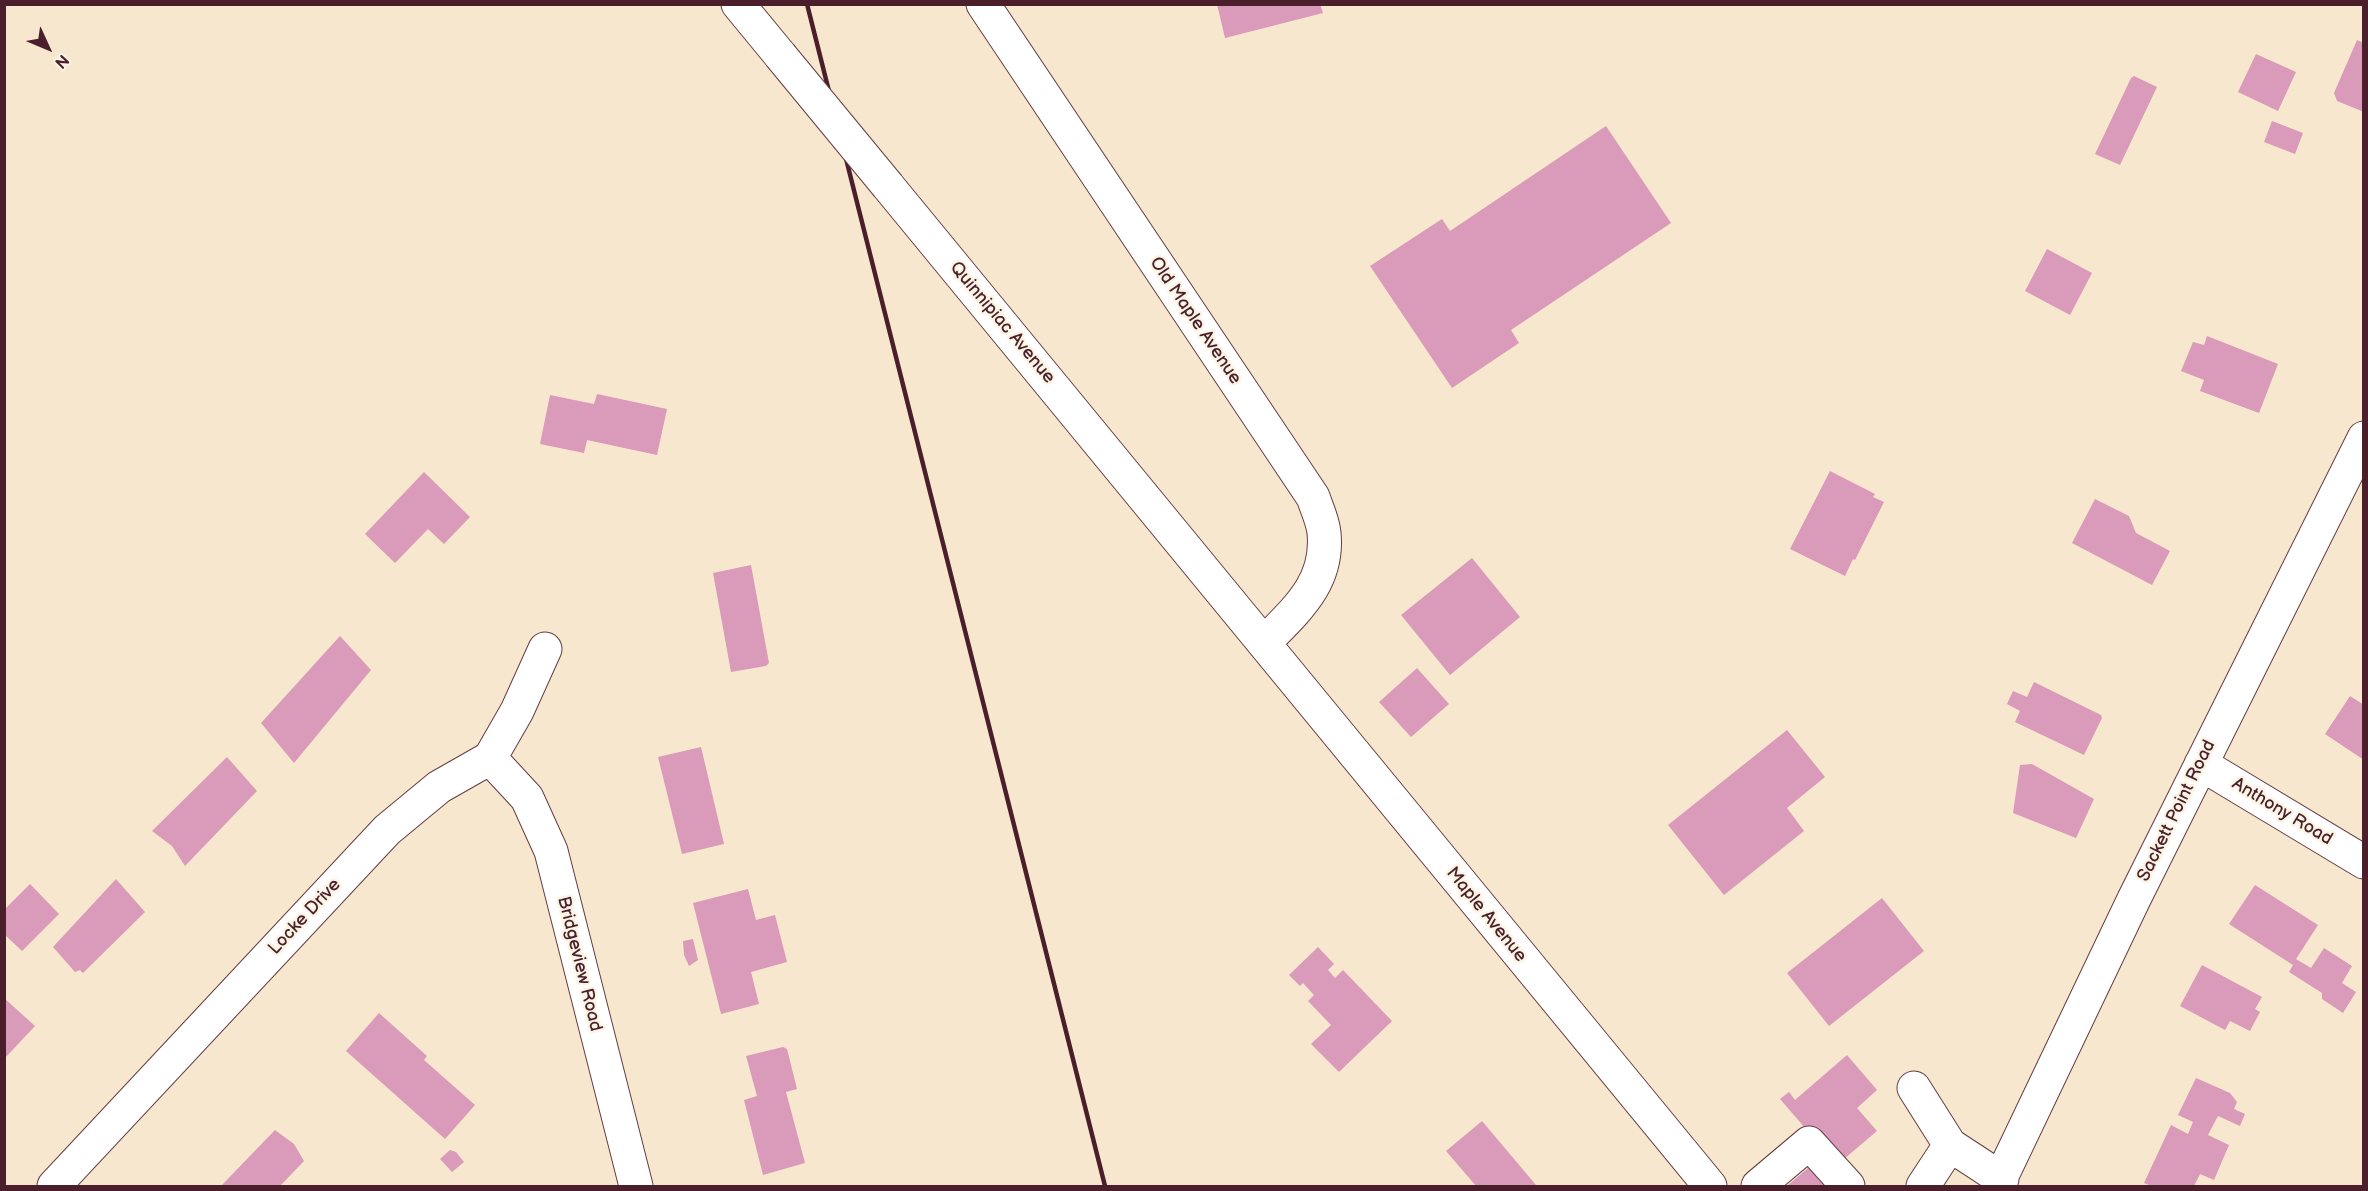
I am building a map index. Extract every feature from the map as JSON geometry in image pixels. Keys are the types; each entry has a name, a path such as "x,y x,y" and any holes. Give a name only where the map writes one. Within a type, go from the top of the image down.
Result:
{"street":[{"name":"Quinnipiac Avenue","path":"738,4 1264,643"},
{"name":"Old Maple Avenue","path":"983,4 1313,498 1324,532 1323,566 1307,598 1264,643"},
{"name":"Sackett Point Road","path":"2000,1183 2201,764 2364,438"},
{"name":"Maple Avenue","path":"1264,643 1710,1186"},
{"path":"490,758 517,711 545,649"},
{"name":"Locke Drive","path":"54,1186 387,830 439,787 490,758"},
{"name":"Bridgeview Road","path":"490,758 527,798 551,851 636,1186"},
{"name":"Anthony Road","path":"2201,764 2364,862"},
{"path":"1914,1088 1950,1145 2000,1183"},
{"path":"1767,1184 1809,1143 1848,1186"},
{"path":"1923,1186 1950,1145"}],"building":[{"path":"1217,4 1320,4 1323,13 1225,38"},
{"path":"2357,40 2364,43 2364,112 2337,101 2334,93"},
{"path":"2256,54 2296,72 2278,111 2238,92"},
{"path":"2134,76 2157,87 2120,165 2095,154"},
{"path":"2272,121 2303,133 2295,154 2264,142"},
{"path":"1606,126 1671,223 1511,330 1519,343 1452,388 1370,266 1442,219 1450,231"},
{"path":"2047,249 2092,273 2070,315 2025,291"},
{"path":"2207,336 2278,364 2259,413 2200,391 2204,380 2181,371 2193,342 2204,345"},
{"path":"597,394 667,409 657,455 587,440 584,453 540,444 550,395 594,404"},
{"path":"1830,471 1875,494 1873,497 1884,502 1845,576 1790,549"},
{"path":"424,472 470,517 444,544 428,529 395,563 365,534"},
{"path":"2095,499 2129,516 2136,533 2170,551 2152,585 2072,543"},
{"path":"1472,558 1520,617 1450,675 1401,615"},
{"path":"751,565 769,663 766,666 731,672 713,573"},
{"path":"340,636 371,670 294,763 261,723"},
{"path":"1417,668 1449,704 1411,737 1379,702"},
{"path":"2034,682 2101,715 2102,718 2084,755 2015,722 2020,711 2007,704 2013,691 2027,697"},
{"path":"2350,696 2364,705 2364,760 2325,734"},
{"path":"1787,730 1825,777 1787,808 1804,831 1724,895 1668,825"},
{"path":"701,747 724,844 682,854 658,757"},
{"path":"227,757 257,791 185,866 172,846 152,831"},
{"path":"2032,764 2094,799 2076,838 2013,813 2020,765"},
{"path":"116,879 145,912 83,973 80,970 75,972 53,947"},
{"path":"30,884 59,914 22,951 4,934 4,910"},
{"path":"2255,885 2318,925 2296,959 2311,968 2324,948 2352,966 2342,983 2356,992 2343,1013 2322,999 2322,993 2289,972 2293,965 2229,924"},
{"path":"748,889 756,920 775,915 787,962 751,972 759,1004 721,1014 693,903"},
{"path":"1882,898 1924,951 1829,1026 1787,973"},
{"path":"693,939 698,960 689,966 684,955 683,941"},
{"path":"1318,947 1334,964 1328,970 1335,978 1343,970 1392,1021 1339,1072 1311,1044 1331,1025 1308,1001 1314,995 1303,983 1300,986 1289,975"},
{"path":"2202,965 2262,997 2255,1009 2260,1012 2250,1031 2230,1021 2225,1030 2180,1006"},
{"path":"4,998 35,1026 4,1059"},
{"path":"379,1013 427,1056 424,1060 475,1105 445,1139 346,1051"},
{"path":"783,1047 787,1049 797,1089 786,1092 805,1163 763,1175 744,1100 757,1096 746,1056"},
{"path":"1847,1055 1877,1090 1857,1108 1877,1131 1837,1165 1780,1099 1789,1092 1795,1100"},
{"path":"2196,1078 2230,1093 2237,1102 2234,1109 2245,1114 2240,1126 2218,1116 2208,1135 2229,1145 2214,1180 2200,1174 2194,1186 2151,1186 2144,1183 2171,1125 2188,1134 2193,1122 2178,1115"},
{"path":"1482,1121 1536,1185 1476,1186 1446,1151"},
{"path":"275,1130 294,1144 304,1161 280,1186 221,1186"},
{"path":"450,1150 456,1152 464,1162 452,1172 440,1159"},
{"path":"1815,1162 1836,1186 1787,1186"}],"railway":[{"path":"807,4 1105,1186"}]}
